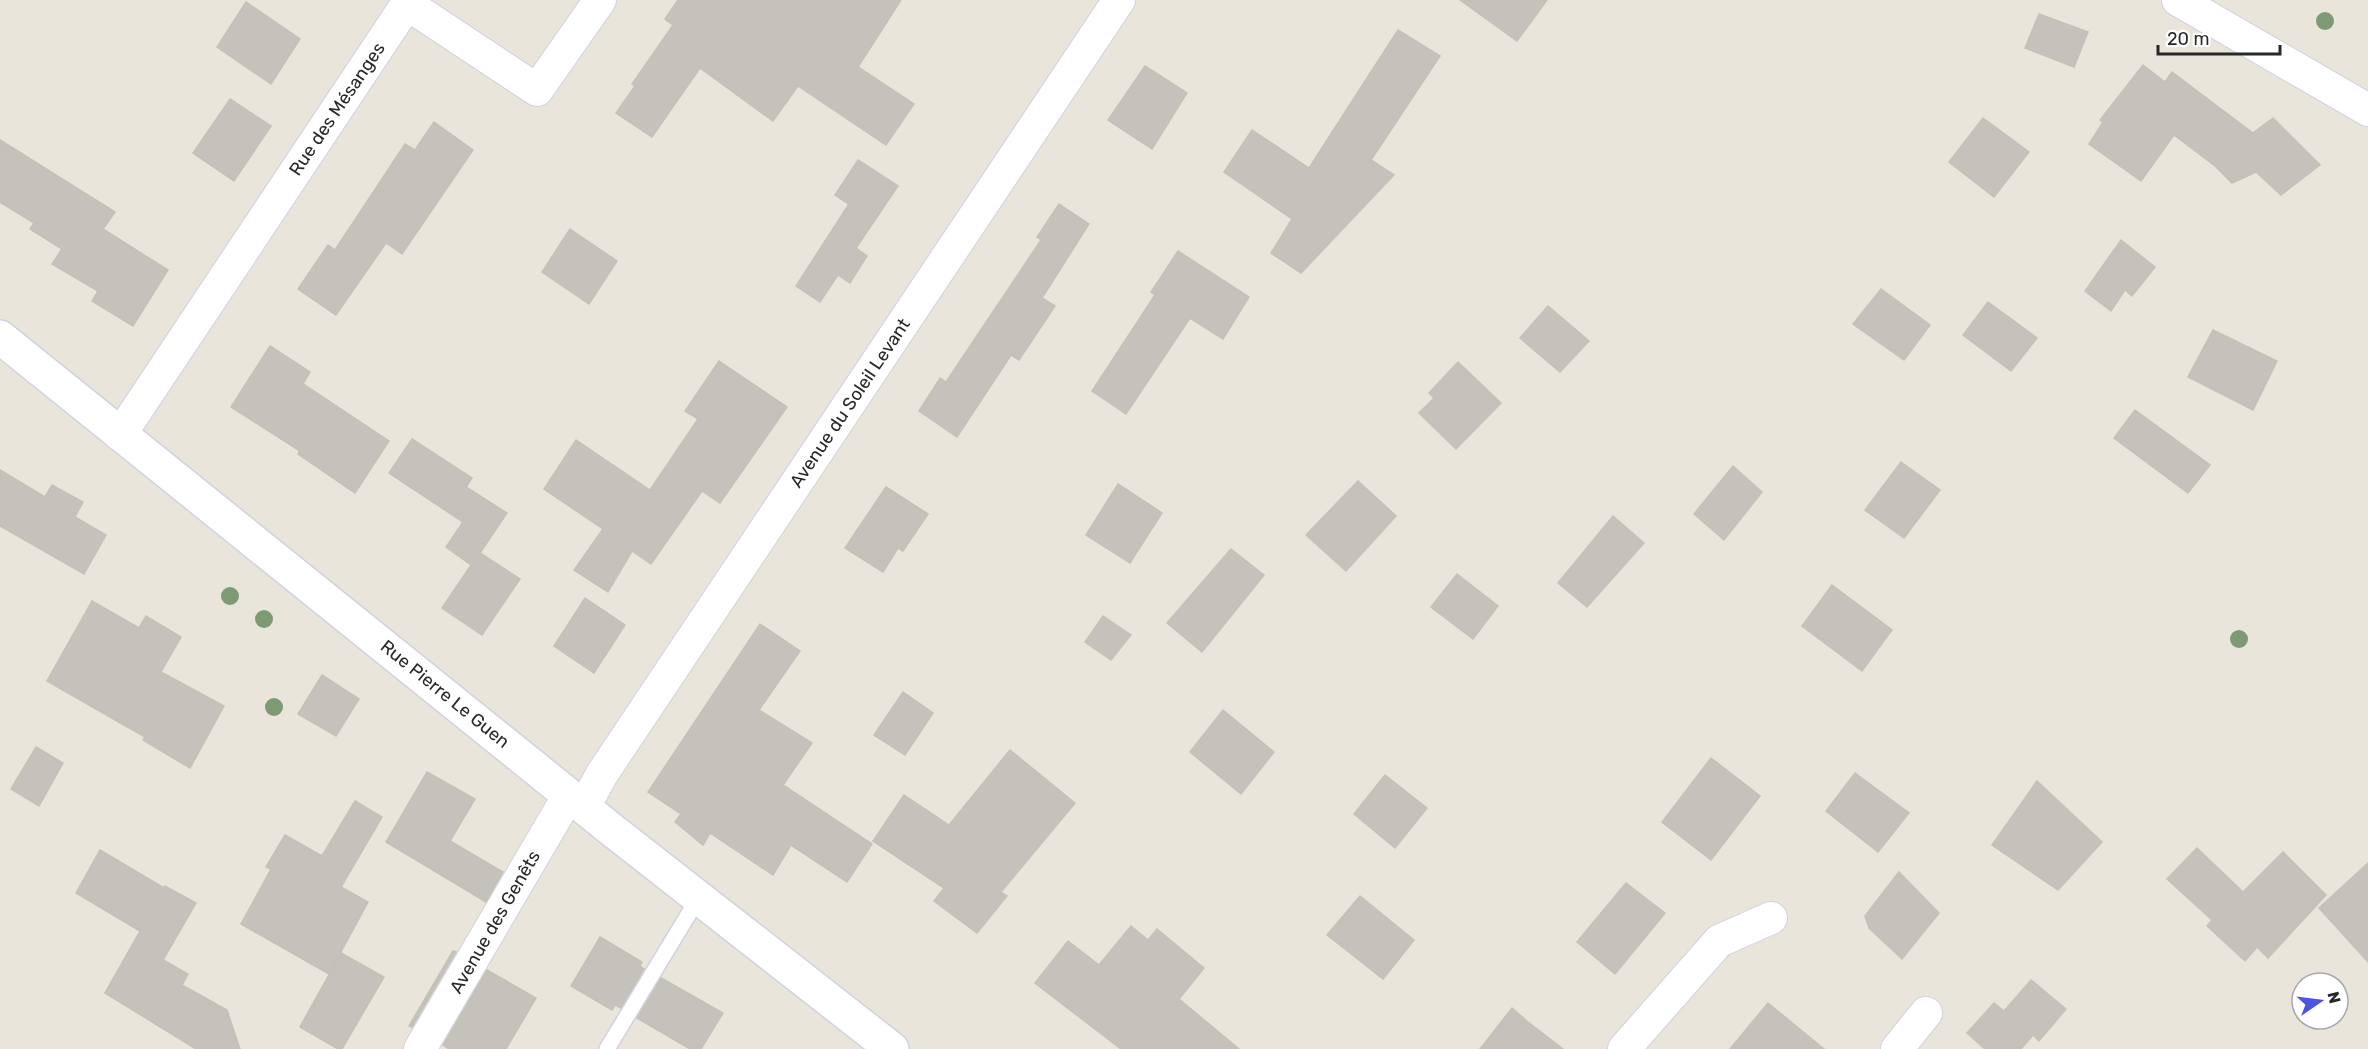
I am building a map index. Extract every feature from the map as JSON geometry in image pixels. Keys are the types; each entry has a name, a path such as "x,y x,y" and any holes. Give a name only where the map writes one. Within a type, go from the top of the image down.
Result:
{"street":[{"name":"Rue des Mésanges","path":"120,435 404,2 537,90 600,0"},
{"name":"Avenue du Soleil Levant","path":"577,801 608,764 1119,0"},
{"path":"2178,0 2368,110"},
{"name":"Rue Pierre Le Guen","path":"0,337 577,801 892,1049"},
{"name":"Avenue des Genêts","path":"420,1049 577,801"},
{"path":"1624,1049 1719,941 1771,918"},
{"path":"1897,1049 1926,1013"}],"lane":[{"path":"607,1049 699,897"}],"building":[{"path":"678,0 901,0 858,67 914,104 886,145 798,86 773,121 700,68 652,137 616,113 635,86 632,84 673,25 665,19"},
{"path":"1460,0 1547,0 1517,41"},
{"path":"246,2 300,39 271,84 217,47"},
{"path":"2039,14 2088,32 2074,67 2025,48"},
{"path":"1398,30 1440,56 1371,160 1394,175 1301,273 1271,253 1292,219 1224,172 1252,130 1309,168"},
{"path":"2143,65 2165,82 2172,72 2253,133 2273,118 2320,165 2281,195 2256,172 2232,183 2215,166 2174,135 2141,181 2089,144 2103,122 2100,120"},
{"path":"1145,66 1187,93 1152,149 1108,120"},
{"path":"230,99 271,126 234,181 193,153"},
{"path":"1983,118 2029,152 1994,197 1949,162"},
{"path":"434,122 473,150 402,254 386,243 336,315 298,289 328,245 335,250 405,144 415,150"},
{"path":"0,140 115,212 103,229 168,270 133,326 92,301 98,291 52,264 62,249 30,229 34,223 0,202"},
{"path":"858,160 898,186 856,248 867,256 850,283 838,275 820,302 796,286 849,204 835,195"},
{"path":"1059,204 1089,224 1042,298 1055,306 1019,360 1011,355 957,437 919,411 940,378 946,382 1041,240 1037,237"},
{"path":"570,229 617,261 589,304 542,272"},
{"path":"2121,240 2155,267 2132,296 2125,290 2111,311 2085,291"},
{"path":"1178,251 1249,297 1223,339 1190,318 1126,414 1092,391 1155,295 1151,292"},
{"path":"1881,289 1930,325 1904,360 1853,324"},
{"path":"1988,302 2037,338 2011,371 1963,335"},
{"path":"1548,306 1589,341 1560,372 1520,338"},
{"path":"2213,330 2277,361 2253,410 2188,377"},
{"path":"270,346 310,372 303,384 389,441 355,493 298,454 300,451 231,407"},
{"path":"719,361 787,407 720,503 702,491 651,564 632,551 608,592 574,570 603,529 544,489 576,440 650,490 698,419 685,411"},
{"path":"1458,362 1501,403 1456,449 1419,413 1434,398 1429,393"},
{"path":"2135,410 2210,465 2188,493 2114,438"},
{"path":"412,439 472,478 466,487 507,513 480,553 520,579 482,635 442,608 471,565 446,547 463,522 389,473"},
{"path":"1901,462 1940,490 1904,538 1865,510"},
{"path":"1733,466 1762,492 1724,540 1694,514"},
{"path":"0,470 45,497 52,485 83,502 75,517 106,535 84,574 0,526"},
{"path":"1358,481 1396,516 1346,571 1306,535"},
{"path":"1118,484 1162,513 1130,563 1086,535"},
{"path":"886,487 928,514 903,551 898,548 883,572 845,548"},
{"path":"1613,516 1644,543 1587,607 1558,583"},
{"path":"1231,549 1264,575 1202,652 1167,623"},
{"path":"1457,574 1498,606 1473,639 1431,607"},
{"path":"1832,585 1892,630 1862,671 1802,626"},
{"path":"585,598 625,625 594,673 554,646"},
{"path":"92,601 139,628 146,616 181,637 161,672 224,706 190,768 143,740 145,737 47,681"},
{"path":"1103,616 1131,635 1111,660 1085,642"},
{"path":"760,624 800,651 759,710 812,743 783,785 872,844 847,882 791,845 773,875 710,833 703,845 675,822 681,814 648,792"},
{"path":"322,675 359,699 336,736 298,714"},
{"path":"903,692 933,713 905,755 874,735"},
{"path":"1223,710 1274,752 1241,794 1190,752"},
{"path":"36,747 63,763 39,806 11,789"},
{"path":"1010,750 1075,803 1001,892 1007,896 977,933 934,901 944,888 873,841 904,795 949,825"},
{"path":"1711,758 1760,796 1711,860 1662,822"},
{"path":"427,772 475,799 450,841 503,872 486,902 386,842"},
{"path":"1855,773 1909,813 1878,852 1826,811"},
{"path":"1385,775 1427,808 1395,848 1354,814"},
{"path":"2037,781 2102,842 2058,890 1992,845"},
{"path":"355,801 382,817 341,887 368,902 329,974 241,924 271,869 266,867 285,835 322,856"},
{"path":"2197,848 2243,892 2283,852 2326,895 2268,958 2257,947 2245,961 2207,926 2212,920 2167,879"},
{"path":"100,850 164,888 165,886 196,903 163,960 188,974 182,985 227,1010 240,1049 196,1049 105,993 140,931 76,893"},
{"path":"2368,863 2368,962 2319,908"},
{"path":"1899,872 1939,913 1902,959 1869,928 1865,916"},
{"path":"1626,883 1665,913 1615,974 1577,942"},
{"path":"1360,896 1414,940 1383,979 1327,935"},
{"path":"1131,926 1148,940 1157,929 1204,968 1179,999 1239,1049 1121,1049 1035,983 1068,941 1099,965"},
{"path":"600,937 642,962 640,966 644,969 621,1008 615,1005 612,1010 571,986"},
{"path":"453,951 456,952 412,1027 409,1026"},
{"path":"341,953 384,977 342,1049 338,1049 300,1027"},
{"path":"487,970 536,998 506,1049 449,1049 443,1045"},
{"path":"661,978 723,1013 701,1049 690,1049 637,1018"},
{"path":"2031,980 2066,1009 2039,1041 2033,1035 2021,1049 1985,1049 1967,1033 1994,1003 2004,1011"},
{"path":"1768,1003 1824,1049 1730,1049"},
{"path":"1512,1008 1528,1022 1563,1049 1480,1049"}]}
